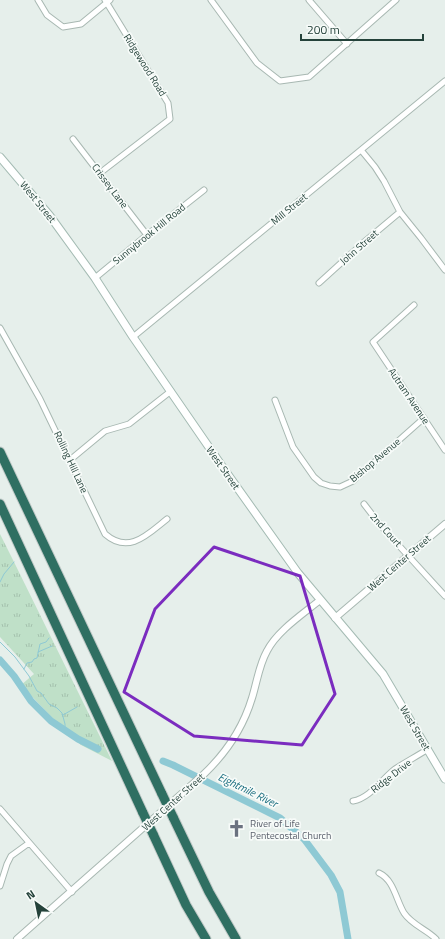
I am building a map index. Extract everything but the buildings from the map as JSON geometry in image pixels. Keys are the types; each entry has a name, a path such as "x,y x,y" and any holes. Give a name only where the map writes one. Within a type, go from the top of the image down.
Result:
{"highway":[{"path":"0,452 209,892 236,939"},
{"path":"0,504 180,892 206,939"}],"main road":[{"name":"West Street","path":"0,158 50,216 95,278 133,337 298,573 383,674 445,779"}],"street":[{"path":"38,0 47,15 62,27 81,24 107,1"},
{"path":"211,0 257,63 280,80 309,77 396,0"},
{"path":"309,0 347,44"},
{"name":"Ridgewood Road","path":"100,173 170,118 168,103 107,1"},
{"name":"Mill Street","path":"133,337 445,81"},
{"name":"Crissey Lane","path":"73,139 147,235"},
{"path":"361,150 384,181 400,212 445,270"},
{"name":"Sunnybrook Hill Road","path":"95,278 204,190"},
{"name":"John Street","path":"319,283 400,212"},
{"name":"Autram Avenue","path":"414,305 373,342 445,450"},
{"name":"Rolling Hill Lane","path":"0,328 40,399 102,528 110,538 122,542 136,541 143,538 167,519"},
{"path":"70,460 105,431 129,424 171,391"},
{"name":"Bishop Avenue","path":"275,400 293,447 314,477 321,483 330,486 340,487 353,481 424,418"},
{"name":"2nd Court","path":"364,504 381,526 445,596"},
{"name":"West Center Street","path":"335,618 445,525"},
{"name":"West Center Street","path":"17,939 72,892 221,757 242,724 252,699 267,650 273,641 320,600"},
{"name":"Ridge Drive","path":"353,801 359,800 365,796 395,770 428,749"},
{"path":"0,810 72,892"},
{"path":"0,886 11,856 29,842"},
{"path":"379,874 384,876 389,881 405,914 413,922 436,939"}],"highlighted area":[{"path":"214,547 300,576 335,694 302,745 194,736 124,692 155,609"}],"green space":[{"path":"0,534 112,761 81,745 63,729 21,685 34,674 0,637"}],"waterway":[{"path":"0,582 4,574 14,562"},
{"path":"24,669 27,663 32,662 37,658 40,644 46,642 49,638"},
{"path":"0,642 15,657 29,676 37,691 41,693 49,704 57,708 62,713 65,731"},
{"path":"38,652 52,646"},
{"name":"Eightmile River","path":"0,660 14,676 31,701 51,721 78,739 98,749"},
{"path":"63,715 77,707"},
{"name":"Eightmile River","path":"163,761 280,818 304,839 331,875 340,892 348,939"}],"place":[{"name":"River of Life Pentecostal Church","path":"237,829"}]}
